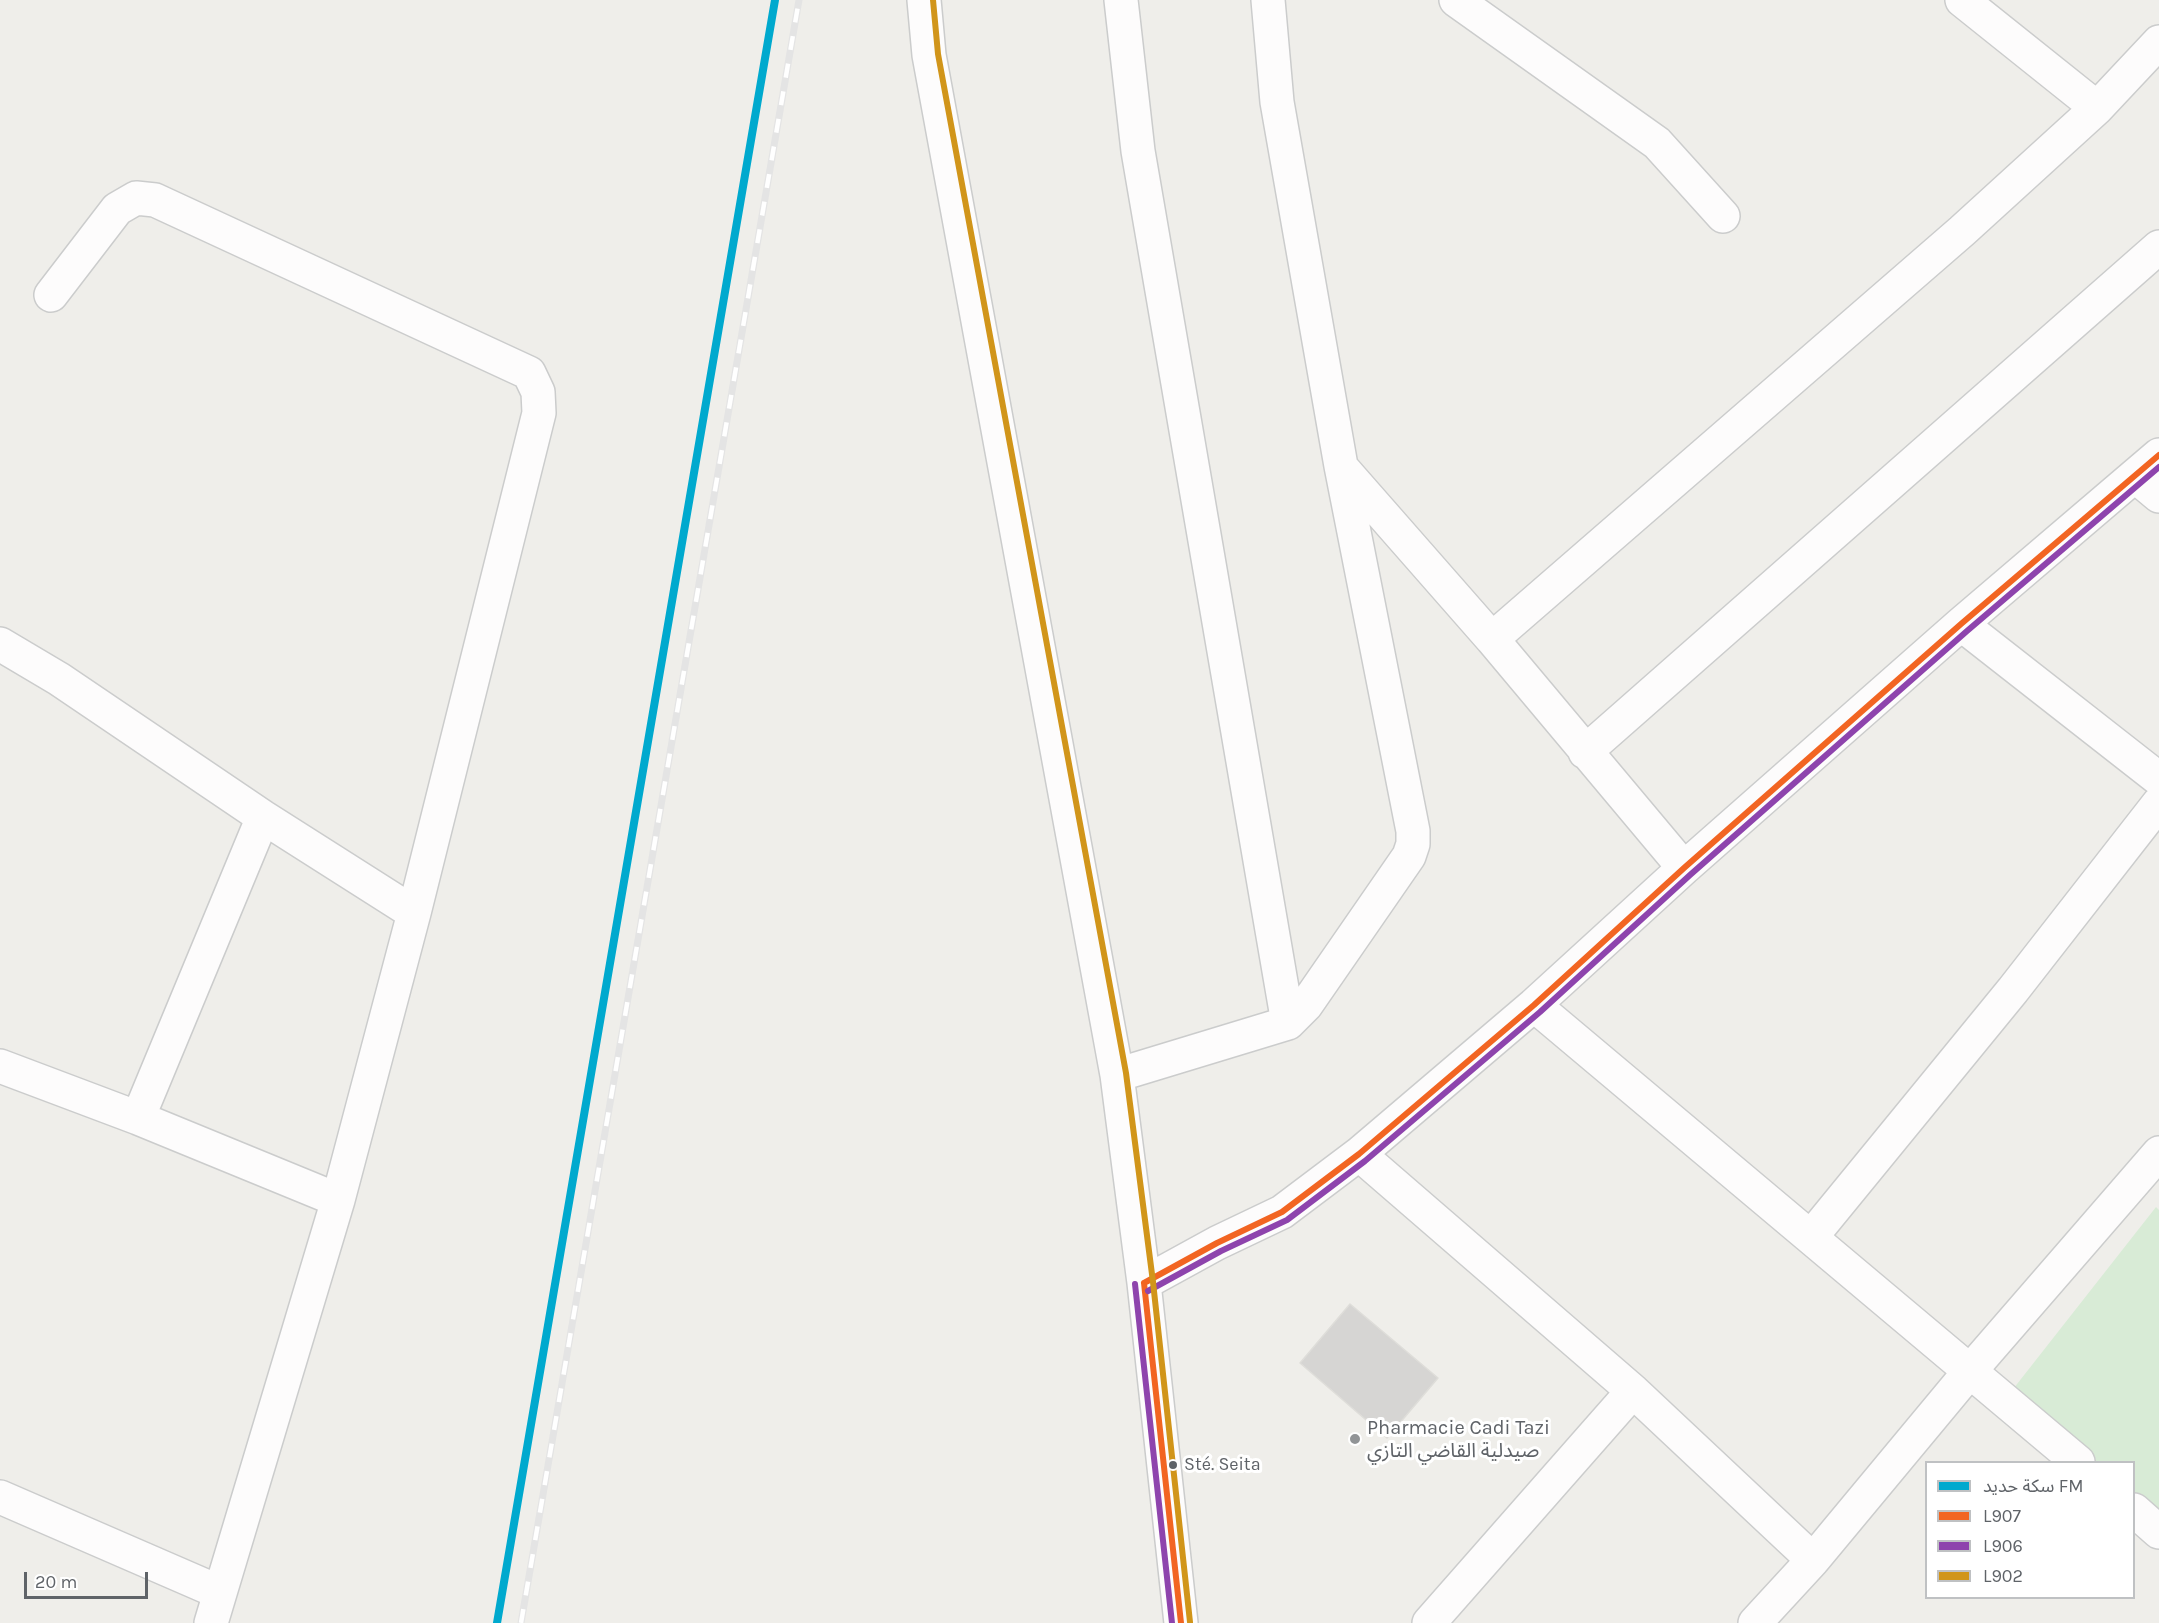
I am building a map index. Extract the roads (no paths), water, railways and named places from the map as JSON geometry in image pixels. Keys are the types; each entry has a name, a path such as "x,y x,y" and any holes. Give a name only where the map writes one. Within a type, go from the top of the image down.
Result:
{"street":[{"path":"924,0 933,78 1117,1075 1144,1283 1181,1623"},
{"path":"1121,0 1138,151 1288,1023"},
{"path":"1117,1075 1288,1023 1306,1005 1410,856 1413,844 1413,831 1341,466 1277,102 1268,0"},
{"path":"1456,0 1657,143 1723,216"},
{"path":"1962,0 2097,108"},
{"path":"1492,639 1953,238 2097,108 2159,42"},
{"path":"0,1497 215,1608 338,1200 414,913 539,413 538,392 529,373 155,200 136,198 117,209 51,295"},
{"path":"1585,752 2159,247"},
{"path":"1341,466 1492,639 1684,868"},
{"path":"1144,1283 1217,1243 1282,1212 1359,1154 1534,1005 1684,868 1961,624 2151,476"},
{"path":"1961,624 2159,779"},
{"path":"0,644 59,679 263,817 414,913"},
{"path":"1811,1237 2013,990 2159,803"},
{"path":"138,1118 263,817"},
{"path":"1534,1005 2077,1461"},
{"path":"0,1066 138,1118 338,1200"},
{"path":"1755,1623 1813,1560 1970,1371 2159,1153"},
{"path":"1359,1154 1634,1391 1813,1560"},
{"path":"1429,1623 1634,1391"},
{"path":"2135,1512 2159,1532"}],"railway":[{"path":"521,1623 799,0"}],"rail line":[{"name":"FM","path":"497,1623 775,0"}],"place":[{"name":"Pharmacie Cadi Tazi صيدلية القاضي التازي","path":"1355,1439"},
{"name":"Sté. Seita","path":"1173,1465"}]}
